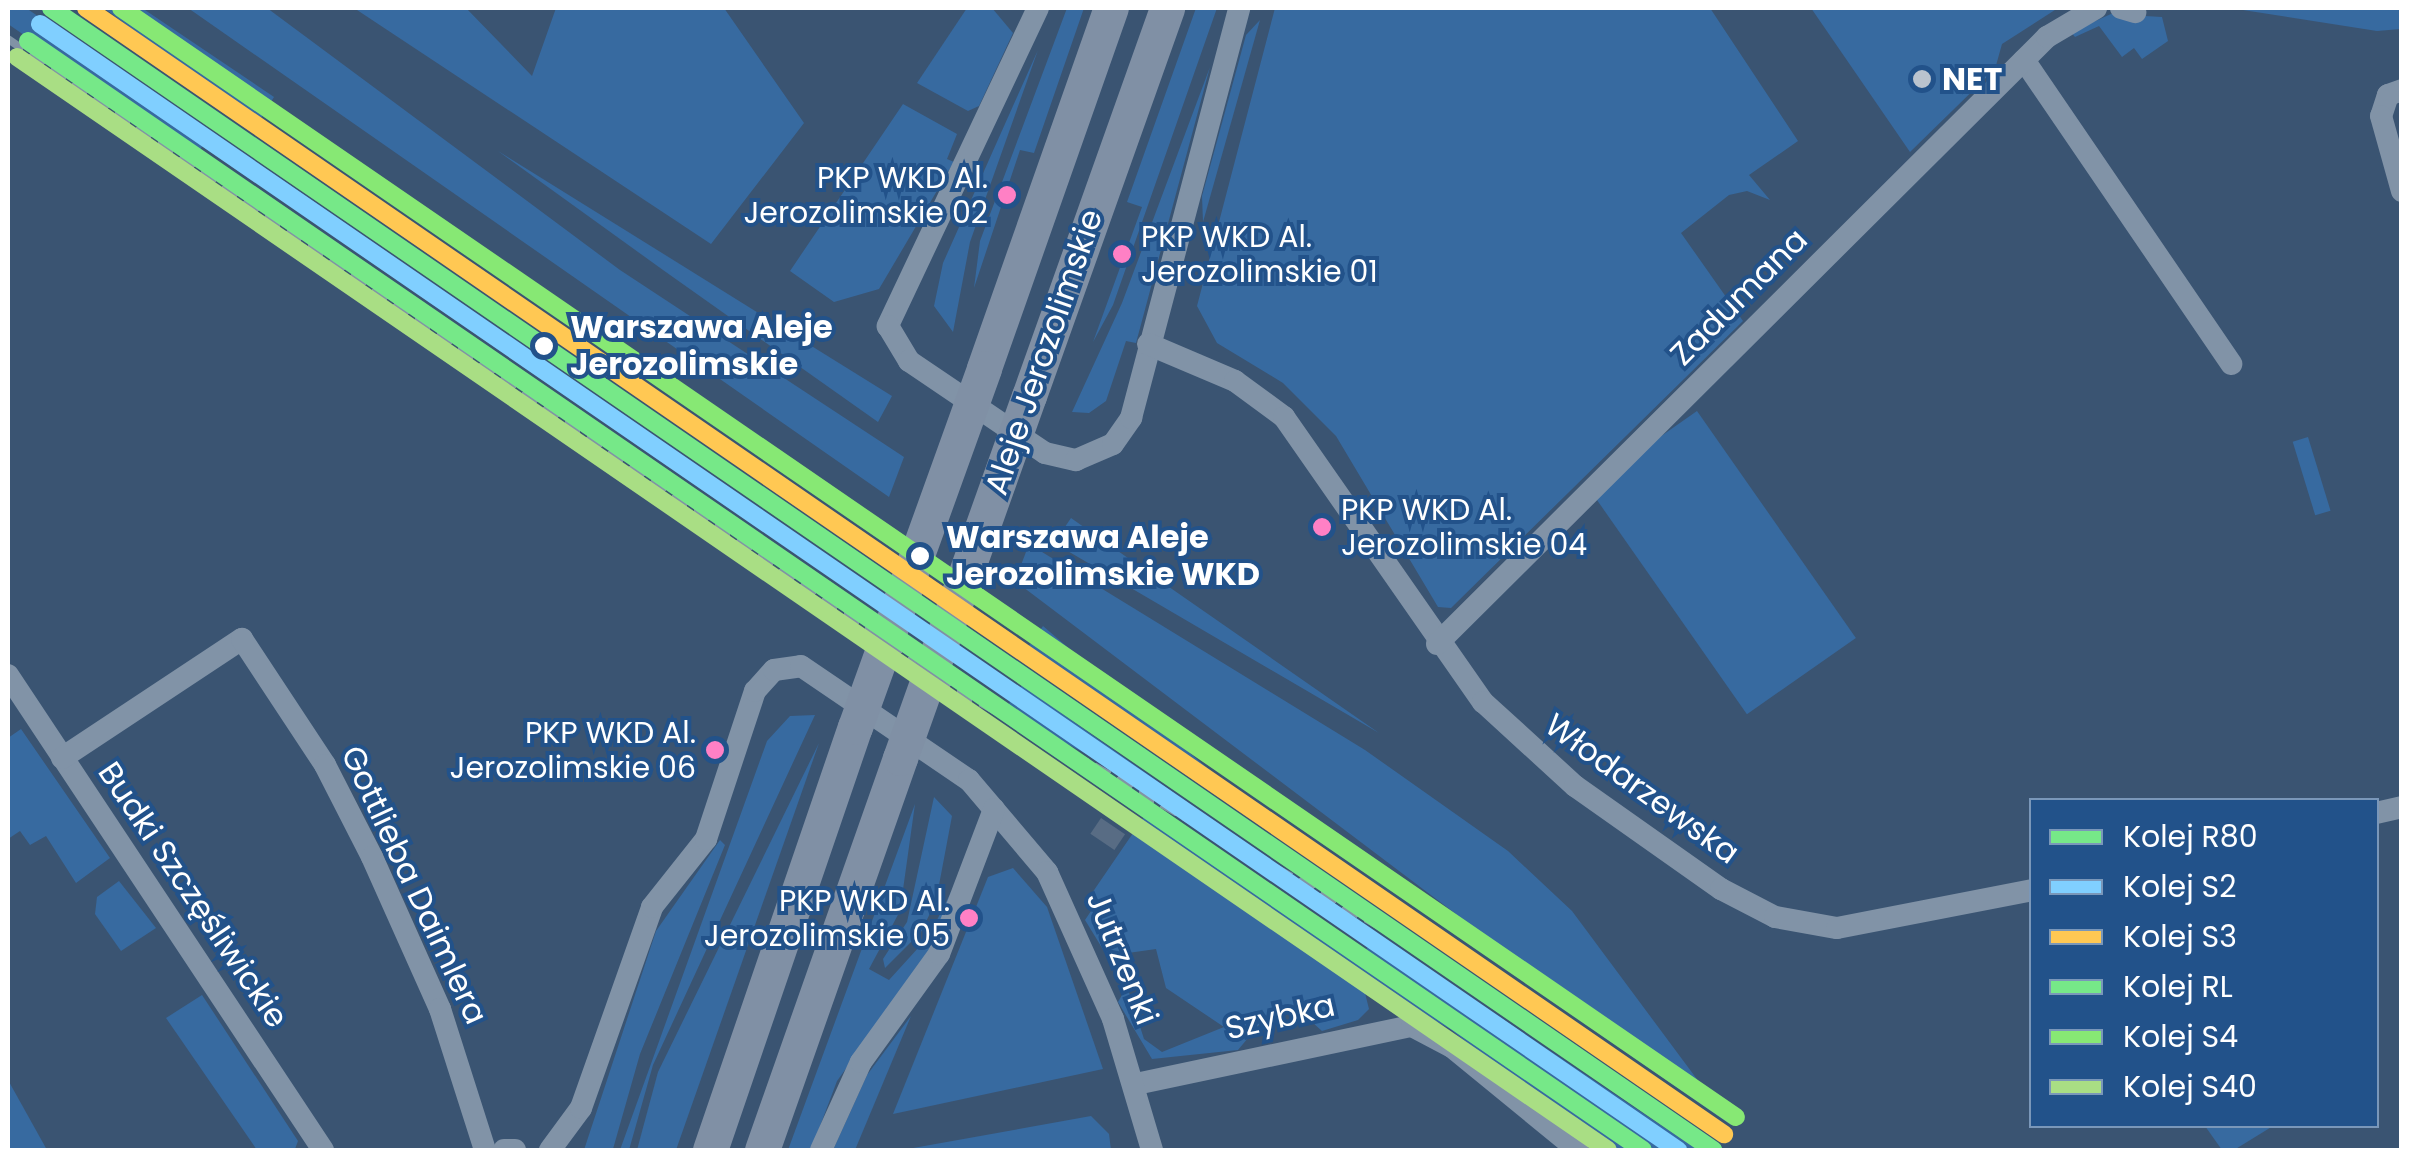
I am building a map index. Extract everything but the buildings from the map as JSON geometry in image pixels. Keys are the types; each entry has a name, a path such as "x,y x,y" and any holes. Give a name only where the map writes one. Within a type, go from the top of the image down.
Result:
{"main road":[{"name":"Aleje Jerozolimskie","path":"710,1150 1110,8"},
{"name":"Aleje Jerozolimskie","path":"762,1150 1167,8"}],"street":[{"path":"1038,8 897,296 889,332 909,361 1045,453 1076,460 1114,444 1128,426 1239,8"},
{"name":"Zadumana","path":"1437,644 2024,60 2096,8"},
{"path":"2024,60 2231,364"},
{"path":"2402,90 2388,95 2380,116 2402,191"},
{"name":"Włodarzewska","path":"1148,344 1249,389 1299,432 1437,644 1556,771 1722,889 1775,917 1866,926 2029,891"},
{"name":"Gottlieba Daimlera","path":"62,758 242,639 325,764 372,857 440,1009 485,1150"},
{"name":"Jutrzenki","path":"550,1150 581,1108 652,907 706,839 764,676 786,666 817,673 956,770 994,809 1062,895 1136,1084 1152,1150"},
{"name":"Budki Szczęśliwickie","path":"8,676 323,1150"},
{"path":"822,1150 861,1062 939,954 994,809"},
{"name":"Szybka","path":"1136,1084 1412,1026 1452,1048 1578,1150"},
{"path":"504,1150 515,1150"}],"shaded area":[{"path":"8,8 26,8 211,134 197,154 8,24"},
{"path":"104,8 142,8 274,97 258,123"},
{"path":"188,8 267,8 620,270 904,457 889,497"},
{"path":"354,8 466,8 532,76 556,8 724,8 804,123 711,244"},
{"path":"967,8 992,8 1013,33 979,106 968,111 917,83"},
{"path":"1067,8 1084,8 1034,153 1020,150 974,288 980,241"},
{"path":"1196,8 1217,8 1113,305 1093,342 1142,207 1127,202"},
{"path":"1275,8 1710,8 1798,141 1749,175 1770,200 1747,191 1729,195 1681,233 1743,321 1451,608 1438,607 1336,436 1283,383 1217,343 1197,306"},
{"name":"NET","path":"1811,8 2058,8 2002,44 1995,69 1910,152"},
{"path":"2230,8 2401,8 2401,29 2377,31"},
{"path":"2111,14 2162,17 2168,41 2142,59 2134,48 2122,57 2099,26 2075,37 2071,32"},
{"path":"1260,20 1203,222 1202,196 1246,35"},
{"path":"1038,50 970,242 953,332 934,306 943,263"},
{"path":"1210,67 1136,343 1126,341 1106,401 1089,413 1072,412 1122,303"},
{"path":"903,104 957,134 947,159 954,162 879,289 834,302 790,271"},
{"path":"498,151 892,396 878,422 663,270"},
{"path":"1697,411 1856,638 1747,714 1588,487"},
{"path":"2308,437 2331,511 2315,515 2293,442"},
{"path":"1071,518 1172,589 1379,733 1054,543"},
{"path":"1029,544 1365,750 1508,851 1572,911 1731,1125 1476,948 1456,914 1015,581"},
{"path":"1043,626 1228,786 1026,650"},
{"path":"1022,685 1174,793 1171,798 1004,711"},
{"path":"815,715 653,1065 629,1150 620,1150 767,741 790,716"},
{"path":"21,729 110,858 76,883 46,836 30,845 20,831 8,839 8,738"},
{"path":"819,743 676,1150 637,1150 658,1072"},
{"path":"934,797 952,816 936,901 921,932 885,968 883,959 907,922"},
{"path":"915,804 900,911 869,969 889,980 929,936 952,890 930,952 837,1081 811,1150 788,1150"},
{"path":"1144,817 1362,955 1377,935 1698,1150 1602,1150 1450,1029 1362,981 1369,1009 1358,1020 1322,1031 1293,1005 1268,1014 1238,1050 1152,1059 1118,1002 1127,986 1144,1039 1162,1052 1224,1027 1166,988 1156,949 1107,956 1085,920 1097,902 1090,896"},
{"path":"720,840 725,845 640,1054 613,1149 584,1150 656,931"},
{"path":"1013,868 1047,907 1103,1069 893,1114 988,877"},
{"path":"119,881 156,928 121,951 95,914 97,897"},
{"path":"202,995 298,1141 295,1149 257,1150 166,1018"},
{"path":"911,1016 855,1150 833,1150 867,1075"},
{"path":"8,1080 47,1150 8,1150"},
{"path":"1091,1116 1109,1134 1111,1150 902,1150"},
{"path":"2206,1128 2270,1128 2234,1150 2222,1150"}],"railway":[{"path":"8,39 935,677 1429,954"}],"rail line":[{"name":"R80","path":"51,8 1713,1150"},
{"name":"S3","path":"86,8 1724,1134"},
{"name":"S4","path":"121,8 1736,1117"},
{"name":"S2","path":"40,24 1678,1150"},
{"name":"RL","path":"28,41 1643,1150"},
{"name":"S40","path":"17,57 1608,1150"}],"place":[{"name":"NET","path":"1922,79"},
{"name":"PKP WKD Al. Jerozolimskie 02","path":"1007,195"},
{"name":"PKP WKD Al. Jerozolimskie 01","path":"1122,254"},
{"name":"Warszawa Aleje Jerozolimskie","path":"544,346"},
{"name":"PKP WKD Al. Jerozolimskie 04","path":"1322,527"},
{"name":"Warszawa Aleje Jerozolimskie WKD","path":"920,556"},
{"name":"PKP WKD Al. Jerozolimskie 06","path":"715,750"},
{"name":"PKP WKD Al. Jerozolimskie 05","path":"969,918"}]}
